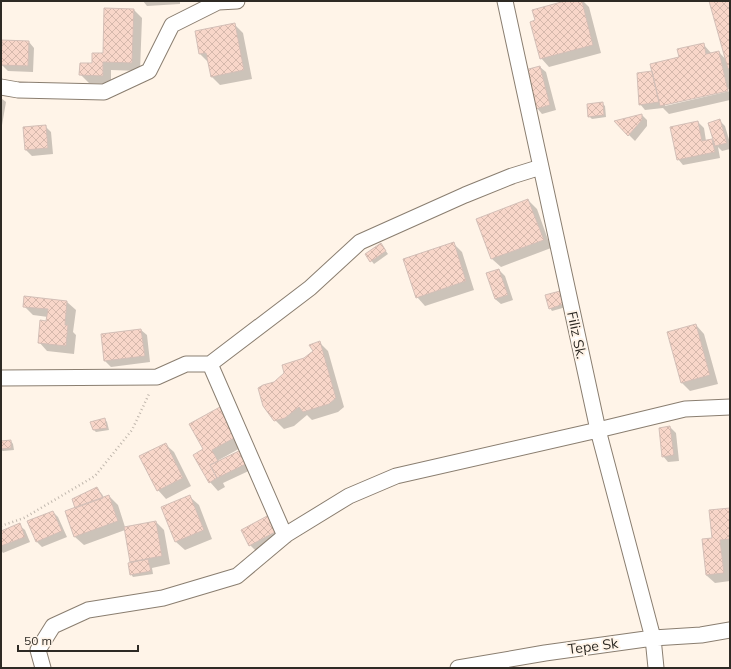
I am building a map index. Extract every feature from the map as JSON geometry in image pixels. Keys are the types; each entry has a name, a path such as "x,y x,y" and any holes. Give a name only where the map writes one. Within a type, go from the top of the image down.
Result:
{"street":[{"path":"1,87 18,90 104,92 149,71 172,25 217,2 237,1"},
{"name":"Filiz Sk.","path":"505,1 598,430 653,638 656,668"},
{"path":"1,378 157,377 186,364 210,364 310,288 360,242 465,195 512,176 541,167"},
{"path":"210,364 285,536"},
{"path":"43,668 38,650 53,626 88,610 163,598 237,576 285,536 349,496 396,476 685,409 730,407"},
{"name":"Tepe Sk","path":"458,668 546,652 653,638 701,635 730,630"}],"path":[{"path":"1,526 24,518 95,476 132,430 157,377"}],"building":[{"path":"565,1 582,1 593,45 540,59 530,22 535,20 532,10"},
{"path":"709,1 730,1 730,68 728,69"},
{"path":"104,8 134,9 132,63 103,62 103,76 79,75 80,63 92,63 92,53 103,53"},
{"path":"235,23 244,70 211,77 206,53 199,54 195,31"},
{"path":"2,40 29,41 28,66 1,65"},
{"path":"704,43 706,54 719,51 728,91 660,106 650,64 679,57 677,49"},
{"path":"540,66 550,105 536,109 525,70"},
{"path":"652,71 659,102 639,105 637,73"},
{"path":"603,102 604,115 588,117 587,104"},
{"path":"642,114 642,120 628,136 614,121"},
{"path":"720,119 727,143 715,146 708,123"},
{"path":"698,121 702,141 712,139 715,152 677,160 670,127"},
{"path":"46,125 48,148 25,150 23,127"},
{"path":"528,199 544,240 491,259 476,219"},
{"path":"454,242 466,281 416,298 403,259"},
{"path":"381,243 386,251 370,262 365,254"},
{"path":"499,269 508,295 495,299 486,273"},
{"path":"560,291 564,304 549,309 545,295"},
{"path":"24,296 67,301 65,325 68,325 66,346 38,343 40,320 46,321 48,309 23,307"},
{"path":"696,324 710,375 681,383 667,332"},
{"path":"141,329 145,356 104,361 101,334"},
{"path":"320,341 336,398 329,404 303,412 299,407 285,418 274,421 263,406 258,388 274,382 284,373 282,365 304,358 313,351 309,345"},
{"path":"220,407 236,437 212,450 218,461 210,465 217,478 209,483 193,455 203,449 189,424"},
{"path":"105,418 107,428 93,430 90,422"},
{"path":"670,426 674,455 662,457 659,428"},
{"path":"11,440 11,448 1,449 1,441"},
{"path":"166,443 183,478 157,491 139,456"},
{"path":"243,449 250,462 217,478 210,465"},
{"path":"97,487 103,498 75,508 72,499"},
{"path":"109,495 118,521 74,537 65,511"},
{"path":"190,495 204,530 175,542 161,507"},
{"path":"730,508 730,539 720,540 724,573 706,575 702,539 712,538 709,510"},
{"path":"53,511 62,531 36,542 27,521"},
{"path":"269,515 277,531 249,546 241,530"},
{"path":"156,521 162,556 130,562 124,527"},
{"path":"20,523 25,537 1,546 1,531"},
{"path":"148,559 151,571 130,575 128,563"}]}
